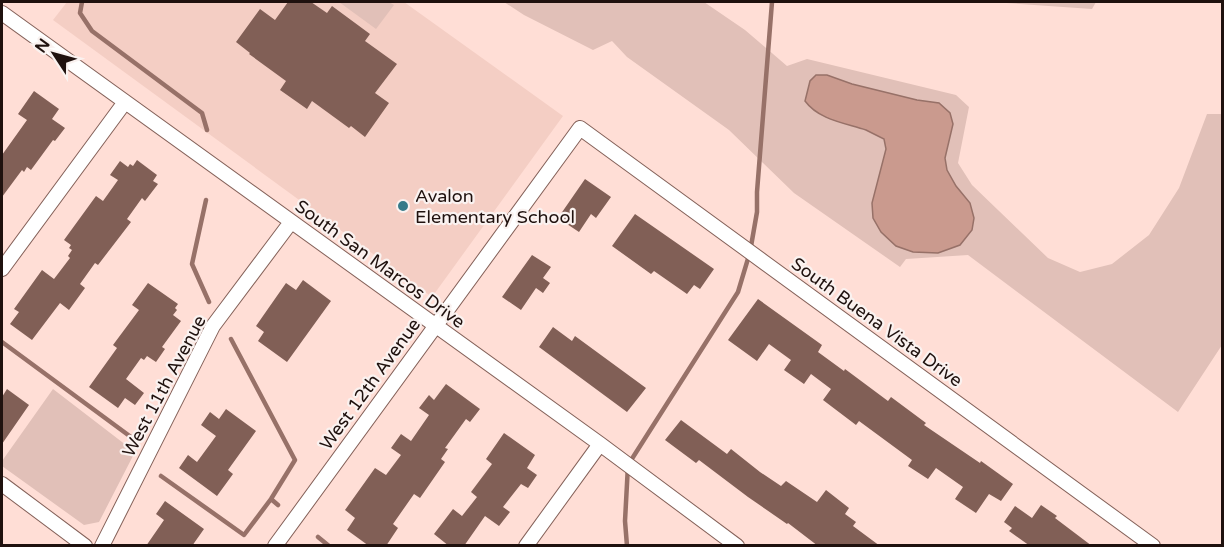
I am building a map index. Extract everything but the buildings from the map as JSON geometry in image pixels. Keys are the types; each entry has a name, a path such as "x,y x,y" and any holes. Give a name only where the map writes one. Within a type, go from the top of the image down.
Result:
{"street":[{"name":"South San Marcos Drive","path":"2,13 600,444 737,546"},
{"path":"2,269 124,102"},
{"name":"West 12th Avenue","path":"275,546 580,128"},
{"name":"South Buena Vista Drive","path":"580,128 1153,546"},
{"name":"West 11th Avenue","path":"102,546 213,326 291,222"},
{"path":"526,546 600,444"},
{"path":"2,484 85,546"}],"shaded area":[{"name":"Avalon Elementary School","path":"67,2 404,2 563,116 432,297 53,20"},
{"path":"339,2 389,2 394,5 376,29"},
{"path":"504,2 704,2 745,30 787,66 807,59 956,95 969,107 958,163 972,185 1048,258 1080,272 1112,264 1149,235 1179,188 1207,114 1222,114 1222,345 1178,412 968,255 906,259 900,267 794,193 729,130 627,57 612,41 593,50 524,15"},
{"path":"991,2 1096,2 1092,9"},
{"path":"816,75 827,75 852,84 939,103 950,113 953,124 945,158 947,170 970,203 974,218 972,230 960,245 938,253 913,252 896,246 881,232 873,218 872,203 886,149 884,139 866,130 817,113 805,101 810,81"},
{"path":"53,389 135,452 99,522 84,525 2,466 2,461"}],"waterway":[{"path":"82,2 80,13 92,31 202,113 207,130"},
{"path":"627,546 625,521 628,465 738,292 750,252 757,212 772,2"},
{"path":"206,200 192,264 209,302"},
{"path":"161,476 244,535 271,499 295,460 231,339"},
{"path":"2,342 135,440"},
{"path":"271,499 278,505"},
{"path":"318,537 329,546"}],"place":[{"name":"Avalon Elementary School","path":"403,206"}]}
